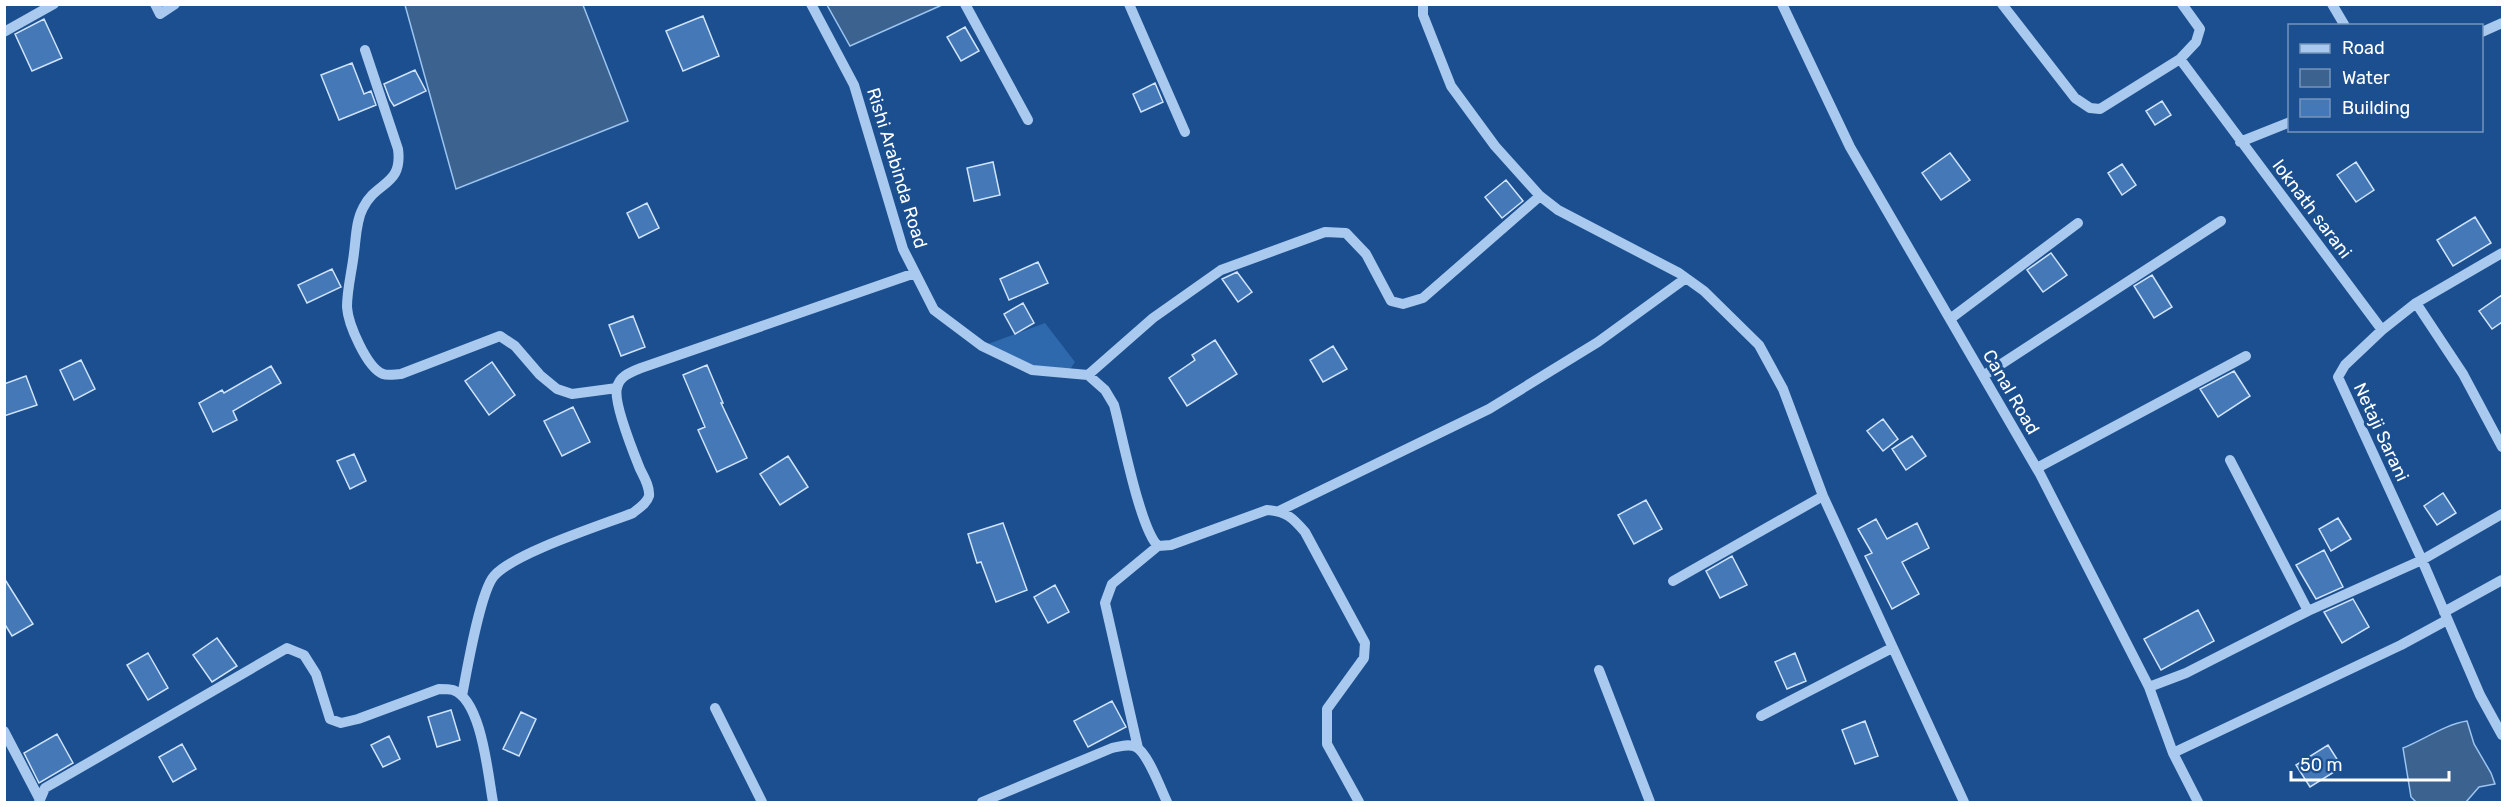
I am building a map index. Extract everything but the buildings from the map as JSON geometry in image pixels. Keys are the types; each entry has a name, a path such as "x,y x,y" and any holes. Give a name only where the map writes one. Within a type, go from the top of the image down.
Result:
{"street":[{"path":"4,32 54,4"},
{"path":"155,4 160,14 175,4"},
{"name":"Rishi Arabinda Road","path":"811,4 854,84 903,249 933,310 982,346 1032,370 1066,375 1088,375"},
{"path":"965,4 1028,120"},
{"path":"1129,4 1185,132"},
{"path":"1423,4 1423,15 1451,86 1496,146 1540,196 1558,210 1686,278 1731,315 1760,345 1783,389 1822,496 1964,802"},
{"name":"Canal Road","path":"1782,4 1850,147 2037,468 2149,687 2173,753 2198,802"},
{"path":"2002,4 2075,98 2090,108 2100,109 2180,59 2196,42 2200,29 2182,4"},
{"path":"2332,4 2344,24"},
{"path":"2483,31 2502,22"},
{"path":"365,50 398,149 400,163 393,177 372,194 362,208 348,293 348,316 361,348 373,366 384,375 401,374 500,336 515,346 540,375 557,389 573,394 617,388"},
{"name":"loknath sarani","path":"2180,59 2382,330"},
{"path":"2240,142 2288,122"},
{"path":"1158,546 1151,539 1142,514 1114,405 1105,390 1088,375 1153,318 1221,270 1324,232 1346,233 1353,240 1366,254 1391,301 1403,304 1423,298 1540,196"},
{"path":"1983,376 2222,221"},
{"path":"1950,319 2078,223"},
{"path":"2382,330 2416,303 2502,253"},
{"path":"462,696 485,591 495,575 522,557 633,513 645,503 649,495 648,486 618,403 617,388 623,376 915,273"},
{"path":"1280,511 1489,409 1598,342 1686,278"},
{"path":"2416,303 2463,374 2502,447"},
{"name":"Netaji Sarani","path":"2382,330 2345,365 2338,376 2422,560"},
{"path":"2037,468 2246,356"},
{"path":"2230,460 2308,610"},
{"path":"1673,580 1822,496"},
{"path":"1167,802 1145,756 1138,748 1105,603 1112,585 1158,546 1172,545 1267,510 1280,511 1291,516 1305,532 1365,644 1364,658 1327,709 1327,744 1359,802"},
{"path":"2149,687 2186,673 2308,610 2422,560 2502,514"},
{"path":"2422,560 2480,695 2502,735"},
{"path":"2173,753 2401,645 2502,580"},
{"path":"39,800 45,788 287,648 304,655 316,674 330,719 341,723 439,689 453,690 462,696 476,716 493,802"},
{"path":"1761,716 1892,648"},
{"path":"1599,670 1650,802"},
{"path":"715,708 762,802"},
{"path":"4,731 39,800"},
{"path":"982,802 1112,748 1128,745 1138,748"}],"shaded area":[{"path":"1045,323 1075,362 1066,375 1032,370 988,344"}],"water":[{"path":"405,5 583,5 628,121 456,189"},
{"path":"827,5 942,5 850,46"},
{"path":"2467,721 2474,744 2495,784 2479,787 2466,802 2416,802 2411,797 2403,748 2443,729"}]}
